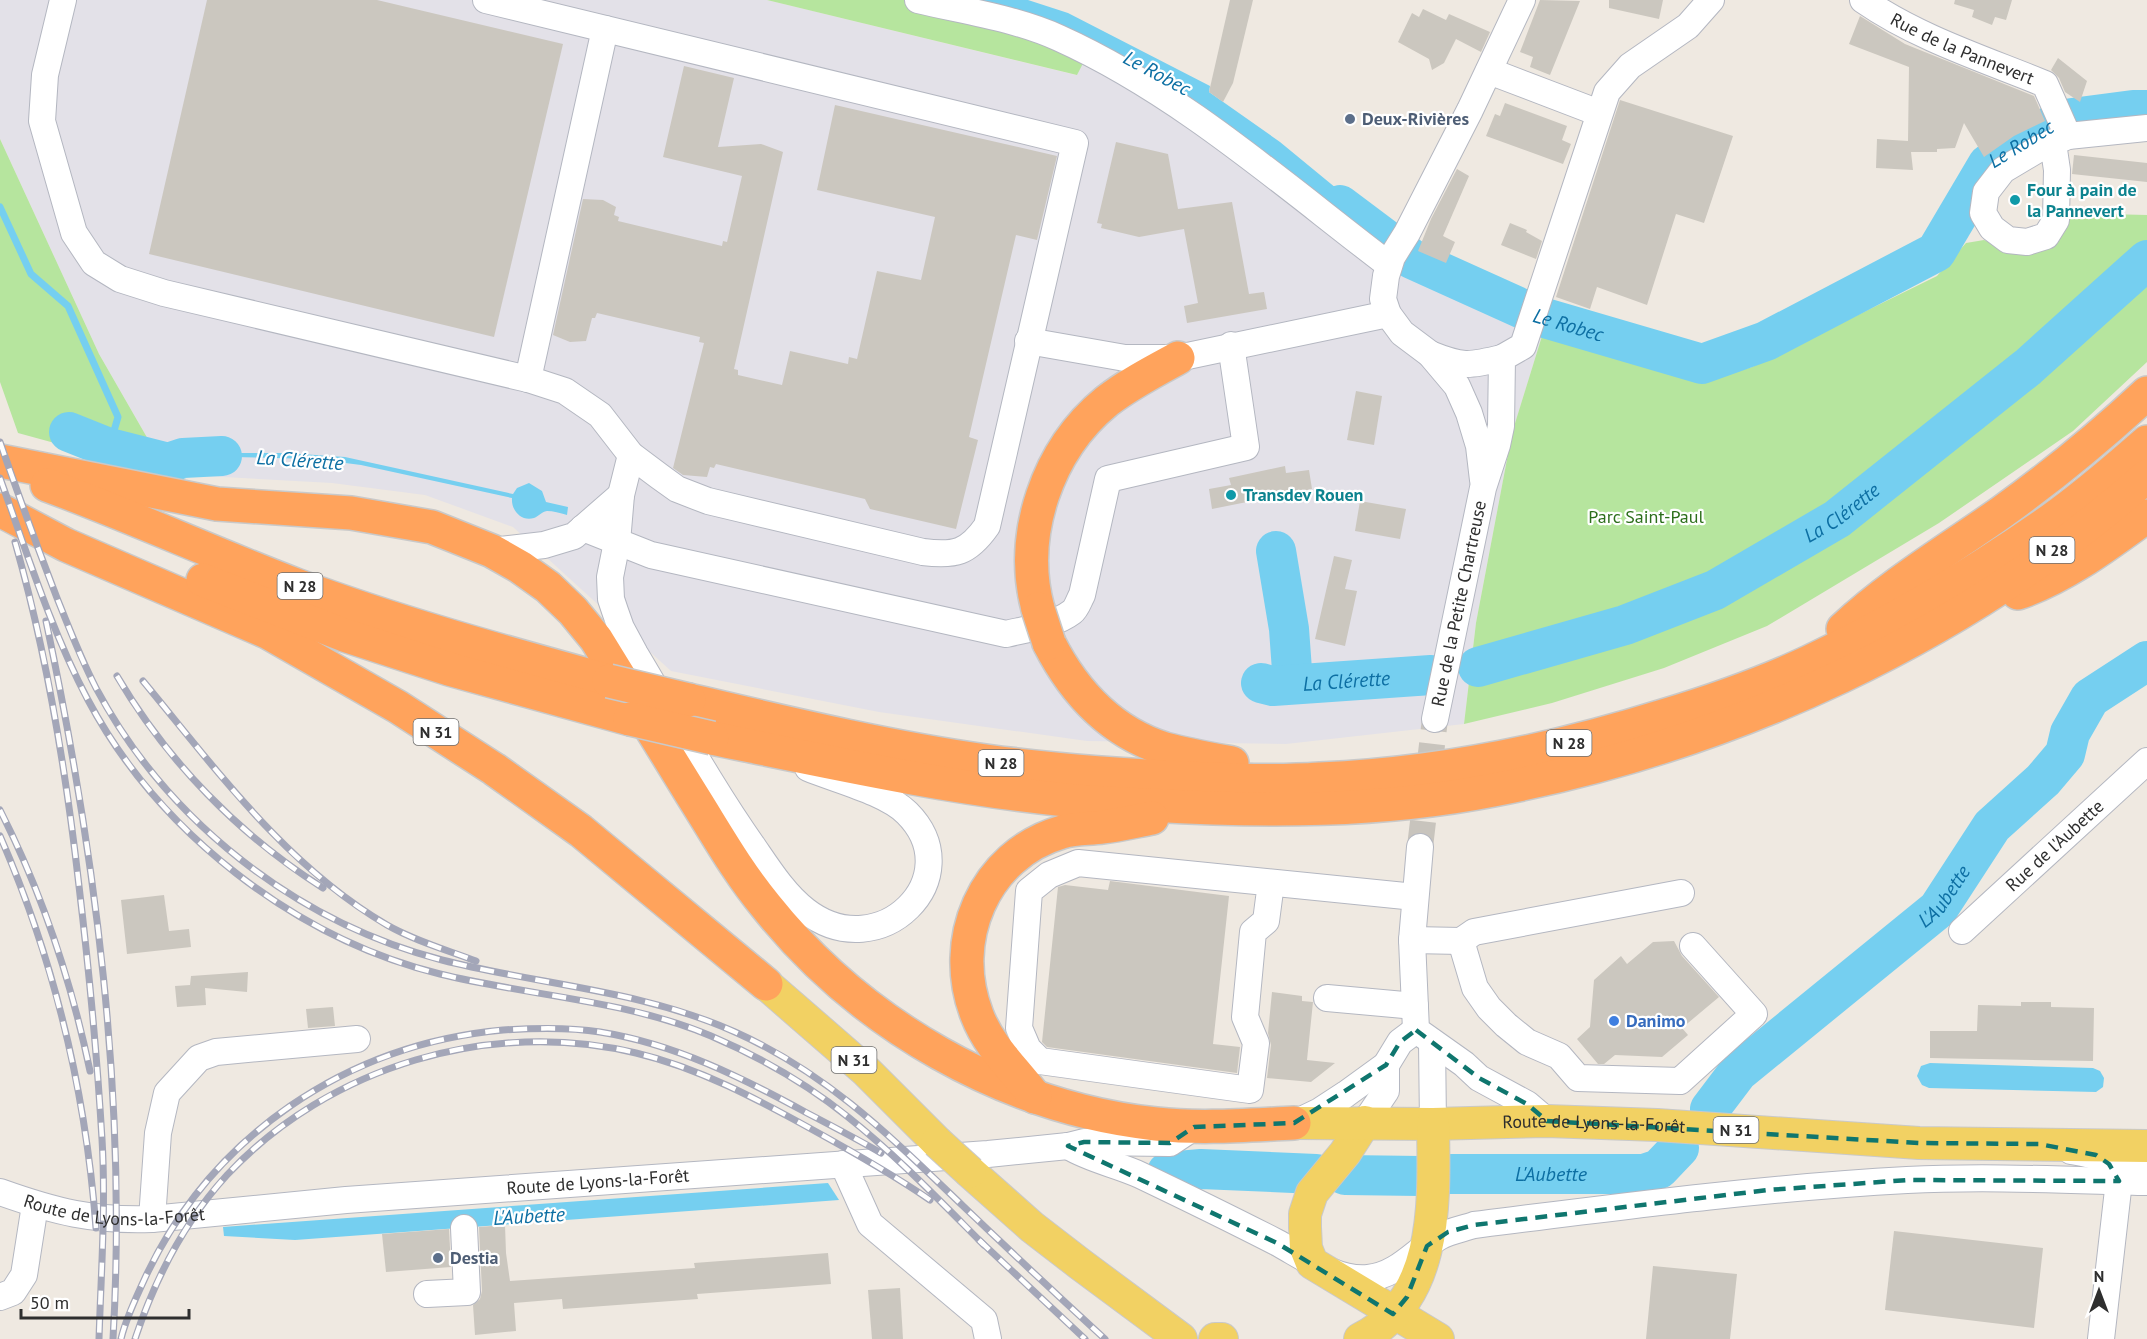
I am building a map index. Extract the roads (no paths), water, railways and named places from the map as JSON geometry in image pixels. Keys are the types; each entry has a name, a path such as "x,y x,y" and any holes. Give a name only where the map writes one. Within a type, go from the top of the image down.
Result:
{"highway":[{"path":"1178,358 1128,385 1105,402 1087,421 1053,468 1037,514 1031,548 1032,583 1049,643 1075,687 1089,703 1104,716 1141,739 1185,754 1319,780"},
{"path":"1809,662 1866,607 2056,471 2108,429 2147,393"},
{"name":"N 28","path":"0,468 296,585 373,612 452,637 609,681 689,700 984,761 1161,777 1319,780 1393,774 1475,763 1551,748 1690,708 1741,690 1809,662 1936,595 2054,518 2147,442"},
{"name":"N 31","path":"0,461 217,504 351,513 395,520 432,527 492,551 548,587 573,611 596,639 742,875 767,908 826,970 898,1029 981,1075 1036,1098 1093,1114 1154,1124 1194,1127 1294,1123"},
{"name":"N 28","path":"0,501 344,635 449,669 630,720 752,746 985,790 1070,801 1204,809 1265,810 1403,802 1491,790 1601,766 1774,707 1846,675 1951,617 2035,563 2147,476"},
{"name":"N 31","path":"0,510 66,545 267,632 398,707 494,769 581,831 766,984"},
{"path":"1951,617 2034,588 2099,551 2147,516"},
{"path":"1036,1098 987,1037 977,1017 969,989 966,962 971,923 984,893 1004,868 1031,846 1062,832 1204,809"}],"main road":[{"name":"N 31","path":"766,984 866,1071 937,1142 1032,1227 1181,1339"},
{"name":"Route de Lyons-la-Forêt","path":"1294,1123 1433,1124 1547,1121 1657,1125 1919,1143 2147,1146"},
{"path":"1365,1122 1345,1153 1312,1194 1305,1214 1306,1248 1312,1263 1438,1339"},
{"path":"1360,1339 1382,1326 1394,1314 1407,1298 1419,1274 1427,1246 1434,1193 1433,1124"},
{"path":"1215,1339 1222,1339"}],"street":[{"path":"63,0 45,75 42,121 74,233 94,263 120,279 164,293 528,379 565,391 600,415 631,454 677,489 708,501 923,552 942,554 960,551 975,542 987,526 1075,143 486,0"},
{"path":"918,0 1021,24 1057,37 1116,66 1395,254"},
{"path":"1028,341 1125,358 1178,358 1388,314 1383,299 1386,276 1395,254 1489,71 1522,0"},
{"name":"Rue de la Petite Chartreuse","path":"1430,354 1455,364 1478,364 1502,358 1523,346 1607,92 1630,66 1688,26 1711,0"},
{"name":"Rue de la Pannevert","path":"1863,0 1887,17 2045,84 2061,129 2056,220 2046,237 2027,242 2008,240 1992,228 1983,213 1986,192 2003,170 2061,129"},
{"path":"528,379 605,29"},
{"path":"1489,71 1599,113"},
{"path":"2061,129 2147,128"},
{"name":"Rue de la Petite Chartreuse","path":"1388,314 1402,333 1430,354 1457,386 1469,412 1479,446 1483,488"},
{"path":"583,528 651,555 1006,634 1040,626 1074,611 1082,595 1108,479 1246,447 1232,345"},
{"name":"Rue de la Petite Chartreuse","path":"1435,719 1483,488 1501,426 1502,358"},
{"path":"631,454 621,495 617,542 610,577 611,599 621,628 725,807 786,892 822,923 846,930 871,928 892,920 910,907 925,883 928,863 926,847 918,827 908,814 894,802 752,746"},
{"path":"492,551 543,545 574,536 621,495"},
{"name":"Rue de l'Aubette","path":"1962,931 2147,761"},
{"path":"1420,848 1412,940 1433,1124"},
{"path":"1271,883 1266,921 1253,932 1245,1017 1256,1043 1250,1090 1040,1061 1028,1049 1019,1028 1029,891 1049,875 1078,863 1415,897"},
{"path":"1412,940 1461,941 1474,932 1681,893"},
{"path":"1461,941 1475,988 1489,1008 1527,1041 1559,1056 1578,1078 1680,1081 1754,1014 1693,946"},
{"path":"1327,998 1421,1026 1479,1078 1527,1104 1547,1121"},
{"path":"1294,1123 1329,1106 1386,1065 1400,1042 1421,1026"},
{"path":"152,1219 158,1133 167,1093 199,1058 216,1052 357,1039"},
{"path":"1365,1122 1386,1091 1386,1065"},
{"name":"Route de Lyons-la-Forêt","path":"0,1192 35,1205 85,1217 152,1219 355,1200 1068,1146 1084,1142 1170,1143 1194,1127"},
{"path":"2039,1144 2096,1155 2109,1164 2119,1182"},
{"path":"1068,1146 1085,1156 1138,1174 1277,1243 1312,1263 1354,1279 1372,1278 1394,1270 1448,1232 1473,1225 1768,1190 1908,1180 1999,1178 2147,1182"},
{"path":"2101,1339 2119,1182 2125,1169 2147,1160"},
{"path":"843,1164 870,1224 984,1320 988,1339"},
{"path":"0,1297 13,1292 24,1275 35,1205"},
{"path":"426,1294 467,1292 464,1228"}],"water":[{"path":"965,0 1028,0 1068,13 1210,86 1209,92 1280,142 1387,230 1380,246 1230,127 1200,106"},
{"path":"229,453 286,453 345,457 513,494 517,488 529,483 542,491 546,502 568,507 567,515 547,511 529,519 521,517 515,511 512,498 361,465 314,459 234,457 183,461 171,467 165,459"},
{"path":"1930,1063 2093,1068 2100,1071 2104,1078 2103,1087 2096,1092 1929,1088 1922,1085 1917,1076 1921,1066"},
{"path":"828,1183 839,1200 295,1240 224,1236 223,1227"}],"waterway":[{"name":"Le Robec","path":"1340,205 1412,259 1538,316 1702,364 1766,341 1936,252 1988,164 2055,123 2072,118 2147,110"},
{"path":"0,207 31,274 68,306 118,417 109,448"},
{"name":"La Clérette","path":"1478,667 1625,625 1715,590 1837,519 2028,367 2147,260"},
{"name":"La Clérette","path":"69,432 109,448 168,463 183,458 222,456"},
{"path":"1276,551 1289,629 1293,684"},
{"name":"L'Aubette","path":"1710,1109 1738,1072 1938,909 1992,826 2043,780 2065,754 2070,733 2090,698 2147,661"},
{"name":"La Clérette","path":"1261,683 1273,686 1431,675"},
{"name":"L'Aubette","path":"1451,1174 1644,1174 1659,1169 1679,1148"},
{"name":"L'Aubette","path":"1167,1172 1201,1169 1316,1174"},
{"name":"L'Aubette","path":"1345,1175 1420,1176"}],"tunnel":[{"path":"1420,847 1435,719"}],"railway":[{"path":"0,442 57,598 96,688 125,736 159,781 198,822 241,860 287,892 336,920 388,943 479,969 627,997 664,1007 700,1018 768,1048 828,1087 883,1131 1105,1339"},
{"path":"0,478 51,619 88,700 117,748 152,794 192,835 236,873 284,907 334,935 386,958 474,982 645,1014 711,1036 747,1053 800,1082 848,1117 901,1163 984,1245"},
{"path":"15,542 37,627 54,713 74,843 86,949 98,1076 104,1189 99,1339"},
{"path":"46,621 80,799 104,978 115,1159 116,1249 113,1339"},
{"path":"117,676 158,738 207,794 262,844 323,888"},
{"path":"143,681 255,814 317,874 351,901 387,925 420,941 476,961"},
{"path":"0,810 29,873 54,938 74,1004 90,1071"},
{"path":"0,836 36,931 64,1028 84,1128 96,1228"},
{"path":"121,1339 128,1316 145,1278 173,1227 207,1181 246,1141 290,1106 339,1077 391,1055 446,1039 503,1030 539,1028 588,1030 628,1037 681,1053 732,1075 881,1153"},
{"path":"135,1339 172,1252 197,1212 227,1175 268,1137 314,1105 363,1079 415,1060 470,1047 525,1042 581,1044 659,1059 705,1076 771,1107 828,1138 930,1200"},
{"path":"979,1240 1085,1339"}],"place":[{"name":"Deux-Rivières","path":"1350,119"},
{"name":"Four à pain de la Pannevert","path":"2015,200"},
{"name":"Transdev Rouen","path":"1231,495"},
{"name":"Danimo","path":"1614,1021"},
{"name":"Destia","path":"438,1258"}],"park label":[{"name":"Parc Saint-Paul","path":"1646,517"}]}
